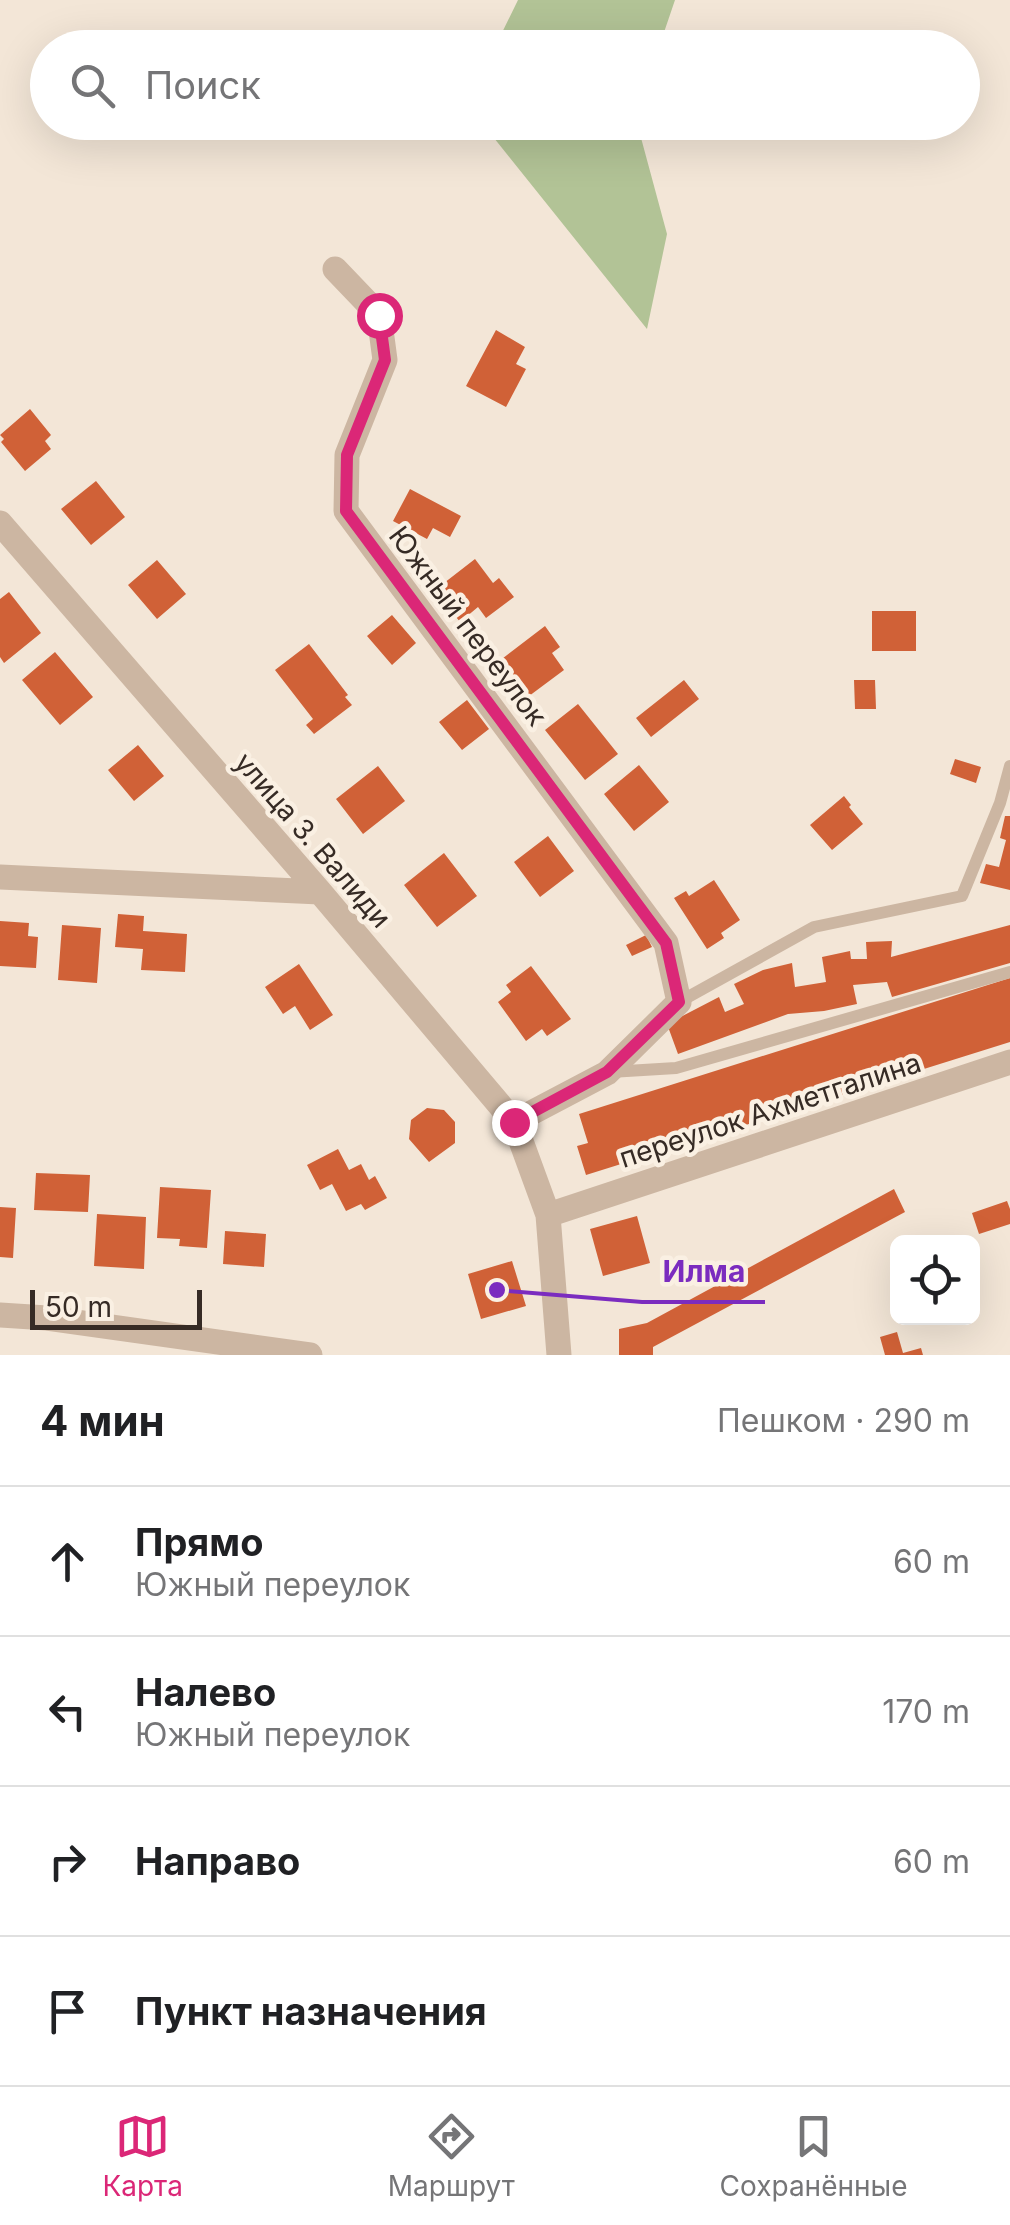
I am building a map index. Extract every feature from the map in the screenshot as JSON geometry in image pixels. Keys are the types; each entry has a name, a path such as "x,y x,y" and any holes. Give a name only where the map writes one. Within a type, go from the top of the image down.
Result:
{"street":[{"name":"Южный переулок","path":"335,269 379,315 385,360 347,455 346,511 666,943 679,1002"},
{"name":"улица З. Валиди","path":"0,523 514,1122 548,1215 559,1355"},
{"path":"0,877 320,892"},
{"path":"514,1122 607,1072 679,1002"},
{"name":"переулок Ахметгалина","path":"548,1215 1010,1062"},
{"path":"0,1315 47,1318 310,1355"}],"lane":[{"path":"679,1002 814,927 962,896 1000,803 1010,766"},
{"path":"607,1072 676,1068 1010,972"}],"green space":[{"path":"518,0 675,0 665,30 503,30"},
{"path":"496,140 642,140 667,234 647,329"}],"building":[{"path":"496,330 525,347 516,364 526,369 506,407 466,386"},
{"path":"30,409 51,435 45,441 51,449 25,471 1,442 4,439 0,435"},
{"path":"96,481 125,517 91,545 61,509"},
{"path":"410,489 461,516 450,537 433,528 427,539 393,521"},
{"path":"475,559 493,583 499,578 514,597 486,618 478,607 460,622 435,590"},
{"path":"157,560 186,594 157,619 128,585"},
{"path":"9,592 41,633 4,663 0,657 0,599"},
{"path":"872,611 916,611 916,651 872,651"},
{"path":"392,615 416,643 392,665 367,636"},
{"path":"545,626 560,647 552,653 564,670 521,702 494,665"},
{"path":"309,644 352,705 314,734 306,725 313,719 275,670"},
{"path":"55,652 93,697 60,725 22,680"},
{"path":"684,680 699,699 651,737 636,718"},
{"path":"854,680 875,680 876,709 855,709"},
{"path":"467,700 489,729 462,750 439,722"},
{"path":"578,704 618,754 585,780 545,730"},
{"path":"138,745 164,776 134,801 108,770"},
{"path":"955,759 981,767 976,783 950,774"},
{"path":"639,765 669,802 634,831 604,794"},
{"path":"378,766 405,801 363,834 336,799"},
{"path":"844,796 863,824 832,850 810,825"},
{"path":"1005,816 1010,816 1010,890 980,883 986,864 999,867 1006,840 1000,838"},
{"path":"548,836 574,871 540,897 514,862"},
{"path":"444,853 477,896 437,927 404,885"},
{"path":"714,880 740,920 707,949 674,898 686,891 689,896"},
{"path":"118,914 144,916 143,931 187,934 185,972 141,970 143,949 115,947"},
{"path":"0,921 29,923 28,936 38,937 36,968 0,966"},
{"path":"62,925 101,928 97,983 58,980"},
{"path":"1010,925 1010,963 892,997 887,982 853,985 857,1004 788,1014 678,1054 667,1024 719,997 725,1012 744,1004 734,984 763,970 792,963 795,987 826,982 822,957 850,951 851,959 867,959 866,942 892,941 891,957"},
{"path":"646,935 652,947 632,956 626,945"},
{"path":"299,964 333,1015 310,1030 295,1006 283,1014 265,987"},
{"path":"531,966 571,1019 547,1036 542,1029 526,1041 498,1002 511,992 506,985"},
{"path":"1010,978 1010,1042 586,1175 577,1146 588,1143 579,1114"},
{"path":"427,1108 444,1110 455,1122 455,1143 429,1162 409,1139 411,1120"},
{"path":"338,1149 349,1170 361,1164 369,1180 375,1176 387,1198 365,1210 361,1204 346,1211 332,1184 320,1190 307,1165"},
{"path":"36,1173 90,1175 88,1212 34,1210"},
{"path":"160,1187 211,1190 207,1248 179,1246 180,1239 157,1238"},
{"path":"894,1189 905,1212 653,1347 653,1355 619,1355 619,1329 647,1323"},
{"path":"1007,1201 1010,1224 979,1234 972,1213"},
{"path":"0,1207 16,1208 13,1258 0,1257"},
{"path":"97,1214 146,1217 144,1269 94,1266"},
{"path":"637,1216 650,1263 603,1276 590,1229"},
{"path":"225,1231 266,1234 264,1267 223,1264"},
{"path":"512,1261 526,1306 481,1319 468,1274"},
{"path":"897,1332 903,1353 921,1348 923,1355 885,1355 880,1337"}],"place":[{"name":"Илма","path":"497,1290"}],"route":[{"path":"379,315 385,360 347,455 346,511 666,943 679,1002 607,1072 514,1122"}]}
